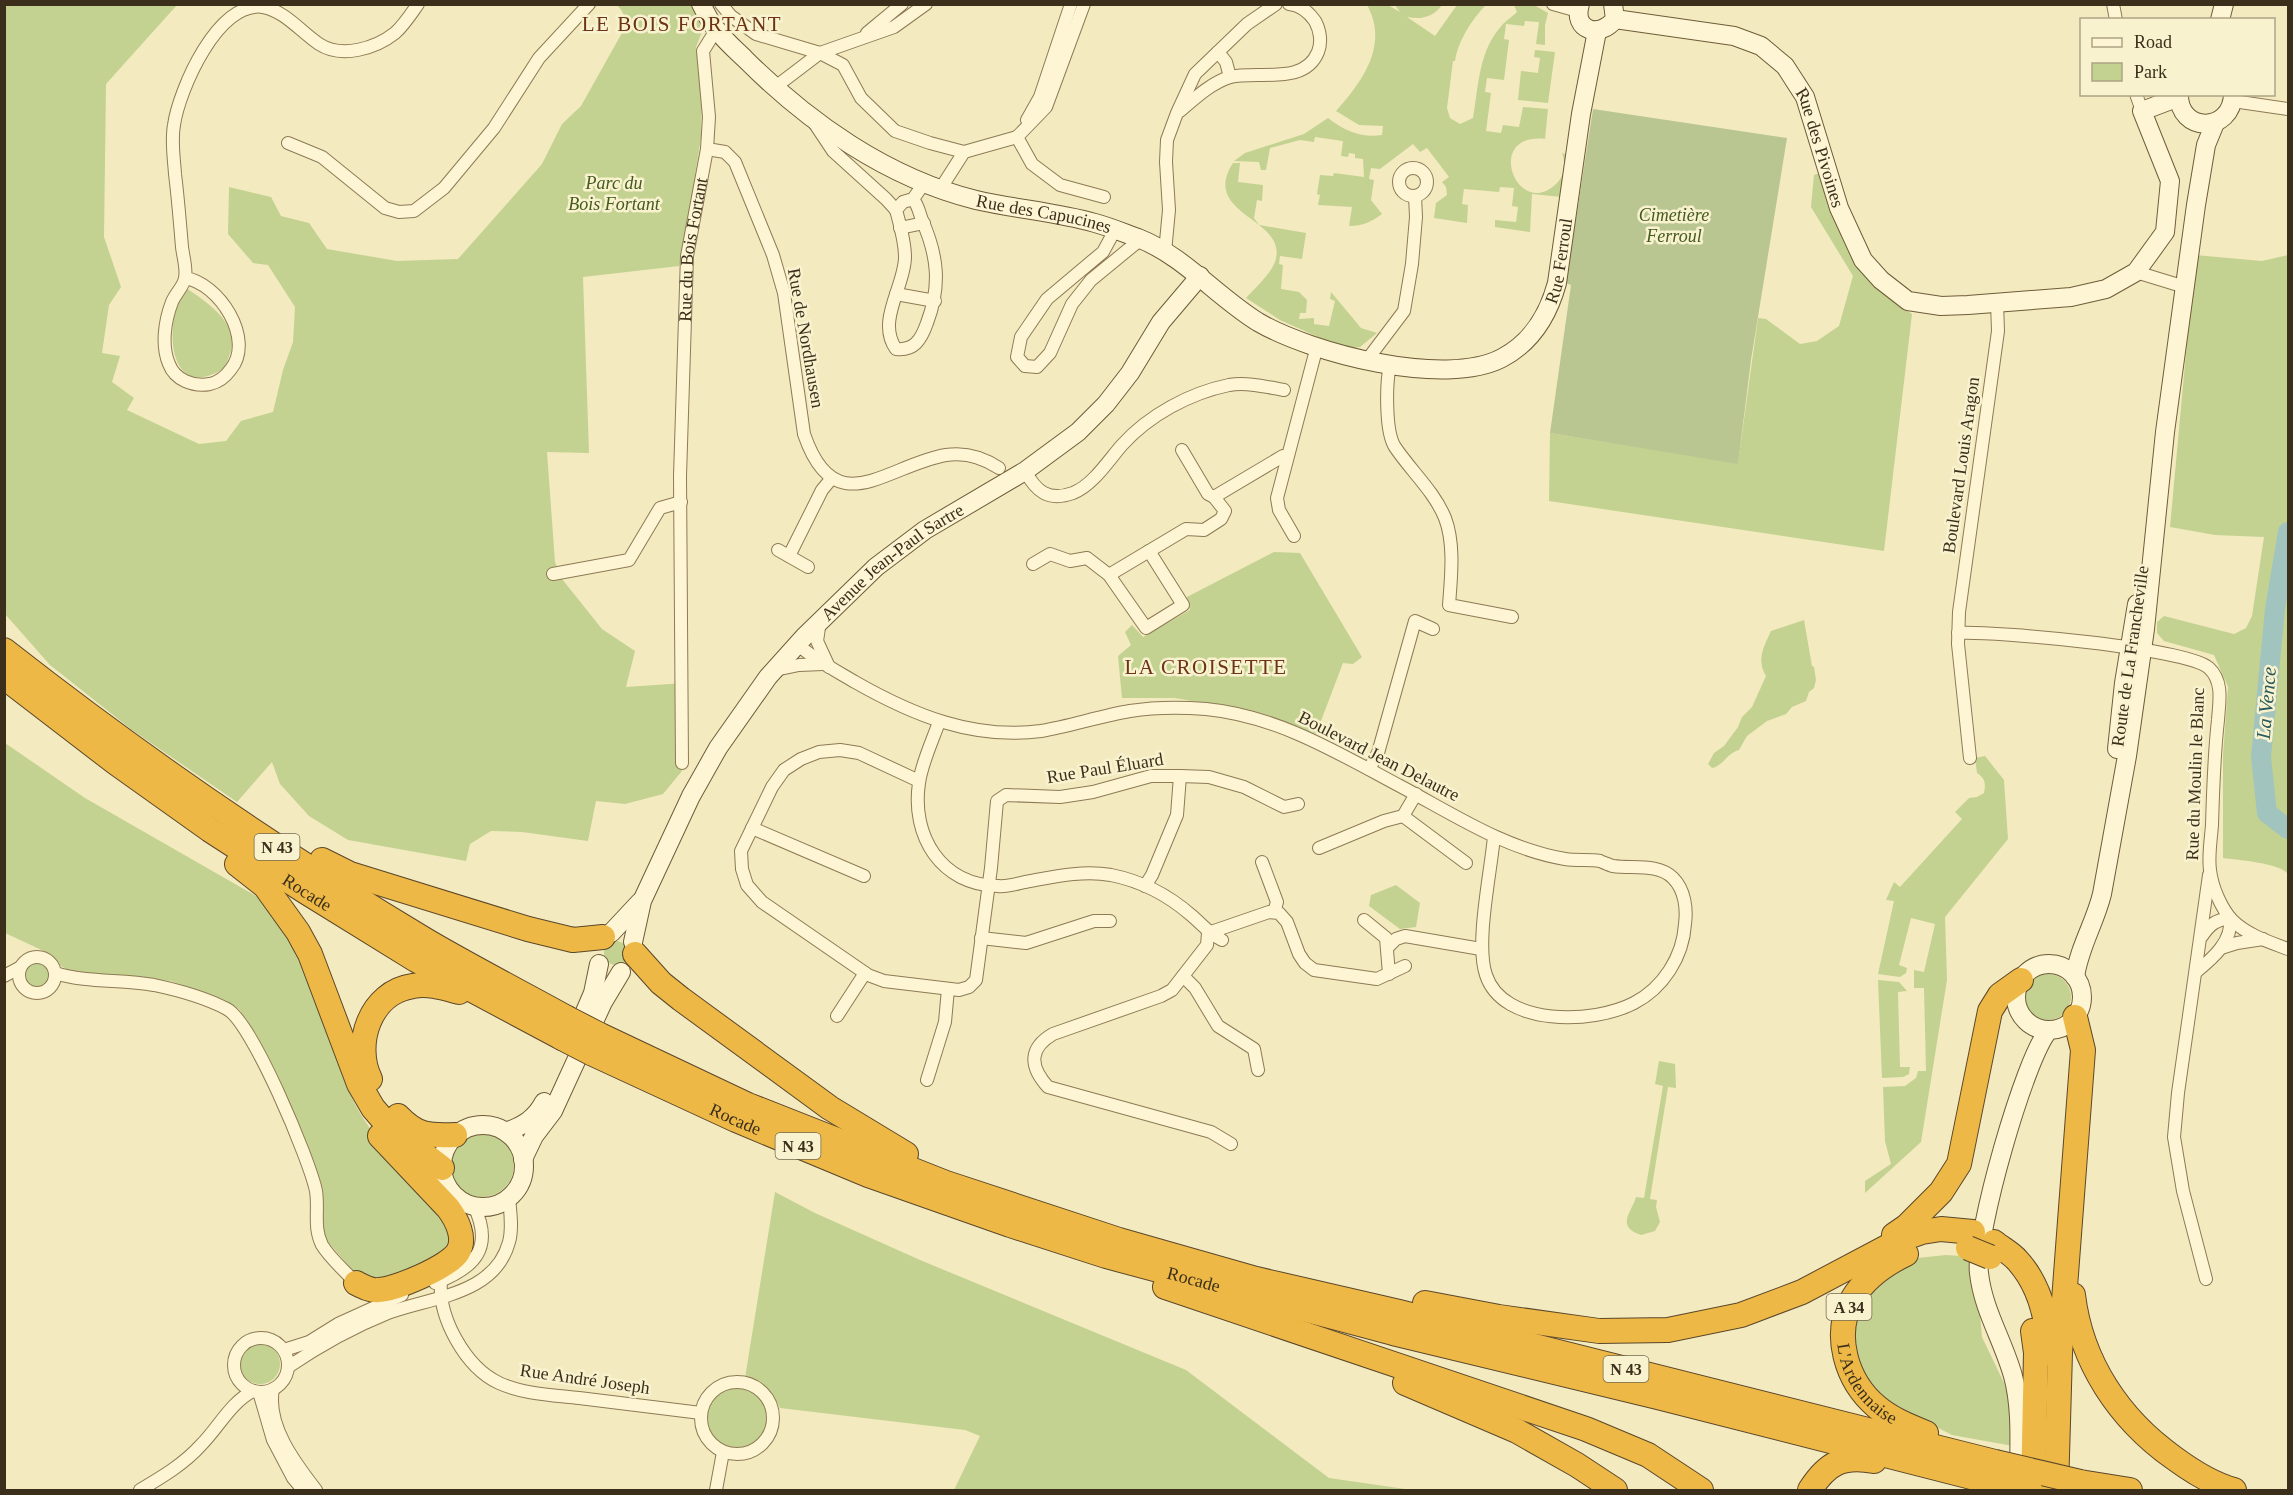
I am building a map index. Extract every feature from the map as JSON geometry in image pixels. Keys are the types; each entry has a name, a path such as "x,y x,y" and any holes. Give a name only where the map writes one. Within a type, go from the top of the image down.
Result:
{"highway":[{"name":"N 43","path":"4,650 87,715 200,796 564,1028 595,1043 987,1198 1119,1240 1256,1279 1411,1315 1995,1472"},
{"name":"Rocade","path":"4,677 116,763 210,830 306,892 416,960 564,1028"},
{"path":"116,763 173,813 265,886 298,932 310,954 359,1084 373,1108 391,1129 442,1168"},
{"path":"200,796 350,874 528,929 573,940 607,935"},
{"path":"630,956 681,999 830,1108 874,1136 987,1198"},
{"path":"1856,1263 1907,1226 1941,1192 1959,1164 1990,1011 2000,995 2020,981"},
{"path":"455,1135 431,1136 417,1132 405,1124 382,1100 366,1069 363,1051 367,1024 381,1002 398,990 411,986 431,985 460,992 564,1028"},
{"path":"2056,1491 2060,1353 2083,1050 2075,1017"},
{"name":"Rocade","path":"595,1043 736,1120 868,1175 1106,1256 1382,1330 1939,1468"},
{"path":"344,1046 351,1083 366,1119 448,1208 457,1221 461,1234 459,1251 448,1262 430,1273 378,1290 356,1283"},
{"path":"2069,1224 2076,1318 2087,1351 2103,1383 2128,1418 2153,1442 2209,1481 2234,1491"},
{"path":"1010,1225 1046,1245 1155,1284 1586,1429 1648,1455 1701,1491"},
{"path":"1856,1263 1902,1239 1922,1232 1941,1229 2016,1259 2031,1281 2042,1304 2049,1336 2050,1369 2045,1491"},
{"name":"L'Ardennaise","path":"1934,1245 1981,1245 2009,1272 2025,1296 2032,1321 2036,1353 2032,1491 1995,1472 1877,1407 1859,1388 1848,1369 1844,1351 1844,1323 1852,1299 1869,1278 1890,1262 1911,1251 1934,1245"},
{"name":"N 43","path":"1256,1279 1328,1285 1499,1317 1599,1331 1668,1330 1741,1315 1802,1292 1856,1263"},
{"path":"1155,1284 1426,1392 1517,1431 1577,1464 1616,1491"},
{"path":"1810,1491 1819,1477 1837,1462 1856,1458 1917,1469 1939,1468"},
{"name":"L'Ardennaise","path":"1939,1468 2080,1482 2130,1491"}],"street":[{"path":"185,278 196,280 222,302 233,320 240,342 236,363 225,377 212,384 196,385 179,379 169,366 164,347 172,303 185,278 173,151 174,125 186,82 202,52 221,27 234,15 247,8 261,7 277,12 321,46 350,51 369,47 385,40 397,31 418,4"},
{"path":"288,143 322,157 385,208 399,212 414,211 444,188 494,129 538,58 589,4"},
{"path":"701,4 716,30"},
{"path":"721,4 731,16 756,34 820,53 843,65 861,98 895,131 930,144 964,152 1017,137 1046,107 1084,4"},
{"path":"859,39 902,4"},
{"path":"774,88 820,53 894,27 926,4"},
{"path":"1017,137 1040,97 1071,4"},
{"path":"1165,252 1169,210 1167,140 1177,113 1195,74 1247,24 1276,4"},
{"path":"1177,113 1204,90 1230,77 1267,76 1300,71 1314,62 1320,46 1319,28 1310,13 1296,5 1288,4"},
{"path":"1553,4 1579,8 1582,24 1598,31 1605,29 1614,12"},
{"name":"Rue des Pivoines","path":"1614,12 1734,36 1761,46 1785,66 1800,87 1809,108 1839,208 1863,260 1881,280 1908,301 1941,306 2075,296 2106,289 2136,272"},
{"name":"Rue des Capucines","path":"716,30 774,88 811,118 857,149 933,185 974,199 1095,222 1141,239 1200,276 1259,322 1335,353 1390,366"},
{"name":"Rue du Bois Fortant","path":"682,763 681,502 687,256 707,149 709,117 703,51 716,30"},
{"name":"Rue Ferroul","path":"1390,366 1466,369 1500,359 1520,346 1539,327 1551,305 1557,283 1581,114 1598,31"},
{"path":"1218,52 1226,62 1230,77"},
{"path":"2185,287 2136,272 2165,232 2170,181 2139,103 2179,96 2180,106 2192,120 2200,143 2196,205"},
{"path":"2192,120 2199,123 2215,123 2227,115 2233,98 2289,109"},
{"path":"811,118 833,151 896,210 906,258 889,326 890,340 896,349 905,350 912,348 918,342 935,301 934,256 917,203 913,199"},
{"path":"2196,205 2206,145 2215,123"},
{"path":"1017,137 1032,164 1059,185 1104,197"},
{"name":"Rue de Nordhausen","path":"707,149 725,152 735,162 773,255 784,293 804,434 811,455 823,471 832,478"},
{"path":"896,210 903,202 913,199 933,185 964,152"},
{"path":"1367,360 1404,311 1412,264 1416,217 1415,196"},
{"name":"Route de La Francheville","path":"2075,977 2085,938 2098,910 2110,848 2116,755 2136,650 2196,205"},
{"path":"900,228 924,223"},
{"path":"1115,230 1103,252 1047,299 1021,337 1017,357 1025,366 1037,367 1050,353 1072,304 1091,280 1141,239"},
{"name":"Avenue Jean-Paul Sartre","path":"523,1159 534,1136 553,1111 603,1002 630,956 642,901 704,772 742,712 774,670 797,644 876,567 925,530 1025,471 1078,432 1106,404 1130,373 1161,322 1200,276"},
{"path":"896,294 935,301"},
{"name":"Boulevard Louis Aragon","path":"1970,758 1958,633 1998,331 1997,303"},
{"path":"1294,536 1279,510 1277,498 1317,346"},
{"path":"1390,366 1387,378 1393,445 1437,502 1446,520 1451,579 1449,605 1512,617"},
{"path":"1025,471 1037,489 1046,495 1058,496 1074,492 1088,483 1145,423 1172,407 1200,394 1231,385 1255,385 1284,390"},
{"path":"1109,575 1186,529 1204,530 1221,519 1225,512 1214,497 1208,494 1182,450"},
{"path":"808,567 783,553 822,490 832,478 855,484 873,481 947,455 971,455 999,468"},
{"path":"1214,497 1283,456 1287,456"},
{"path":"553,574 629,560 660,508 681,502"},
{"path":"1033,564 1050,555 1070,561 1087,558 1109,575 1146,628 1184,605 1149,551"},
{"path":"774,670 800,665 826,666 817,641 821,620"},
{"path":"1369,769 1378,753 1415,621 1433,629"},
{"name":"Rue du Moulin le Blanc","path":"1958,633 1987,633 2053,639 2136,650 2194,660 2209,668 2220,691 2210,870 2218,896 2230,918 2243,930 2289,949"},
{"name":"Boulevard Jean Delautre","path":"797,644 826,666 899,705 939,722 962,728 1000,733 1037,731 1130,711 1165,707 1242,714 1276,724 1313,740 1494,836 1534,852 1569,860 1602,862 1612,866 1662,871 1672,877 1680,889 1685,904 1684,940 1677,960 1665,977 1635,1003 1604,1014 1543,1016 1520,1011 1499,997 1487,980 1481,949"},
{"path":"939,722 919,781 917,807 920,828 931,851 946,867 963,878 1000,887 1070,874 1109,875 1145,886 1167,897 1204,926 1208,933 1222,940"},
{"path":"919,781 859,753 840,750 819,752 801,759 784,770 771,787 741,851 742,869 747,885 762,902 865,973 884,981 959,990 969,987 976,980 988,885"},
{"name":"Rue Paul Éluard","path":"988,885 997,801 1006,795 1060,797 1093,792 1151,776 1180,776 1209,777 1244,787 1284,807 1298,804"},
{"path":"1145,886 1152,875 1177,815 1180,776"},
{"path":"1319,848 1384,821 1403,816 1416,794"},
{"path":"1403,816 1466,863"},
{"path":"752,828 864,876"},
{"path":"1387,948 1396,939 1405,936 1481,949 1494,836"},
{"path":"1262,862 1277,902 1274,912"},
{"path":"2206,1279 2183,1191 2174,1137 2178,1093 2210,870"},
{"name":"Avenue Jean-Paul Sartre","path":"607,935 642,901"},
{"path":"1208,933 1255,915 1274,912 1279,913 1287,922 1299,954 1314,970 1377,979 1405,966"},
{"path":"2197,971 2221,948 2231,926 2230,918 2218,920 2210,925 2202,936"},
{"path":"1364,920 1386,938 1389,974"},
{"path":"981,938 1026,943 1094,921 1110,921"},
{"path":"1208,933 1207,945 1172,990 1161,996 1053,1034 1041,1041 1034,1055 1035,1066 1038,1077 1048,1087 1211,1132 1231,1144"},
{"path":"624,934 630,956 609,972 599,964 596,958 596,946 607,935 624,934"},
{"name":"Route de La Francheville","path":"2051,964 2062,958 2085,938"},
{"path":"2221,948 2263,939"},
{"path":"4,976 19,968 27,959 39,957 50,962 55,973 52,985 44,992 29,992 18,979 19,968"},
{"path":"506,1132 524,1125 540,1110 593,993 599,964"},
{"path":"2051,964 2060,966 2075,977 2082,993 2079,1010 2075,1017 2058,1028 2049,1030 2027,1022 2016,1002 2017,991 2020,981 2033,968 2051,964"},
{"path":"55,973 75,978 154,985 190,995 229,1010 240,1020 258,1050 309,1169 316,1193 316,1226 323,1246 365,1295 375,1300 390,1299"},
{"path":"837,1017 865,973"},
{"path":"1183,976 1195,988 1218,1026 1254,1049 1258,1070"},
{"path":"4,981 21,984"},
{"path":"927,1080 945,1022 948,989"},
{"path":"2026,1072 2029,1033 2027,1022"},
{"path":"2019,1491 2019,1413 2014,1379 1985,1304 1978,1269 1984,1222 2026,1072 2037,1048 2049,1030"},
{"path":"475,1125 496,1127 506,1132 518,1144 523,1159 521,1179 509,1197 486,1207 474,1206 455,1196 448,1188 442,1168 445,1150 455,1135 475,1125"},
{"path":"288,1367 366,1322 441,1298 473,1286 485,1278 504,1255 509,1243 511,1230 509,1197"},
{"path":"284,1350 309,1342 338,1324 390,1299 441,1281 468,1265 477,1255 483,1234 482,1225 474,1206"},
{"name":"Rue André Joseph","path":"441,1281 441,1298 458,1345 479,1370 499,1383 534,1393 701,1413"},
{"path":"141,1491 194,1453 239,1400 256,1391 273,1389 286,1376 288,1367 284,1350 278,1343 260,1337 246,1342 237,1350 233,1362 238,1380 244,1387 256,1391"},
{"path":"226,1413 238,1380"},
{"path":"734,1382 746,1383 757,1388 766,1396 774,1418 772,1430 758,1448 747,1453 735,1454 723,1452 713,1445 706,1436 701,1413 712,1392 722,1385 734,1382"},
{"path":"273,1389 272,1406 280,1434 299,1469 316,1491"},
{"path":"256,1391 273,1440 293,1478 303,1491"},
{"path":"716,1491 723,1452"}],"green space":[{"name":"Parc du Bois Fortant","path":"4,5 177,5 106,84 104,237 121,287 109,305 102,353 120,356 112,382 134,398 127,410 199,444 226,441 241,421 273,412 283,370 293,342 295,307 268,265 253,263 228,234 229,187 271,197 281,216 309,223 327,249 397,261 458,259 542,164 562,124 581,106 627,24 617,5 694,5 705,24 696,47 702,91 701,137 682,259 679,266 583,277 589,453 547,452 555,562 562,579 602,629 635,651 626,687 684,683 682,771 663,794 625,804 596,801 588,841 522,832 491,831 470,844 466,861 348,840 309,816 280,784 272,762 237,802 132,730 50,665 5,614"},
{"path":"1367,5 1388,5 1400,12 1395,5 1442,5 1427,17 1407,17 1435,36 1457,5 1486,5 1466,31 1455,61 1453,61 1447,108 1450,118 1460,124 1473,118 1484,57 1495,34 1517,12 1514,5 1534,5 1548,13 1545,25 1545,45 1536,44 1539,22 1525,21 1524,26 1506,24 1504,39 1509,40 1504,80 1487,78 1485,92 1491,93 1486,131 1501,133 1503,125 1519,127 1523,107 1548,109 1545,139 1526,140 1515,148 1511,160 1513,173 1519,184 1529,192 1542,192 1556,184 1564,170 1562,153 1568,155 1562,197 1532,194 1530,232 1495,227 1495,220 1516,222 1518,207 1512,206 1514,188 1500,187 1499,192 1464,189 1462,204 1468,205 1467,223 1434,218 1436,203 1447,195 1446,187 1442,182 1449,177 1427,148 1420,152 1413,144 1380,169 1371,168 1369,179 1374,180 1371,200 1382,214 1367,223 1354,226 1349,226 1352,207 1318,205 1320,175 1333,176 1334,173 1364,177 1363,159 1355,158 1355,154 1349,153 1348,157 1341,156 1343,141 1315,137 1314,142 1300,140 1270,148 1266,170 1261,170 1259,162 1234,161 1245,153 1304,134 1328,118 1354,132 1382,135 1383,126 1359,125 1336,111 1363,75 1374,48 1373,20"},
{"path":"1535,50 1555,52 1548,103 1518,100 1521,71 1538,73 1540,58 1534,57"},
{"name":"Cimetière Ferroul","path":"1593,109 1787,138 1751,360 1738,464 1550,433 1571,285 1566,283"},
{"path":"1233,163 1240,163 1238,182 1263,185 1262,201 1257,200 1254,218 1259,225 1235,206 1227,195 1226,181"},
{"path":"1820,173 1896,303 1912,314 1884,551 1549,501 1550,433 1738,463 1758,318 1766,319 1800,344 1817,341 1839,326 1853,276 1811,207 1814,175"},
{"path":"1259,225 1306,233 1302,259 1280,256 1279,264 1283,265 1281,289 1299,292 1307,300 1306,313 1300,313 1299,319 1314,318 1314,324 1329,326 1335,301 1330,299 1331,292 1361,328 1377,333 1360,347 1350,348 1327,341 1280,320 1246,298 1273,267 1276,247 1270,235"},
{"path":"2195,255 2262,261 2288,255 2288,874 2277,867 2223,858 2223,755 2228,687 2214,655 2164,641 2157,633 2157,622 2164,616 2234,634 2246,628 2252,616 2264,537 2215,535 2170,527"},
{"path":"186,288 217,312 228,327 231,336 232,345 225,368 208,376 195,377 186,373 179,366 175,355 174,319 177,306"},
{"path":"1274,552 1300,553 1362,657 1353,664 1343,663 1316,734 1258,713 1175,698 1122,698 1118,656 1131,645 1125,632 1132,625 1143,637 1190,610 1185,598"},
{"path":"1804,620 1816,680 1806,701 1792,707 1786,714 1767,721 1747,736 1739,750 1712,768 1708,764 1714,753 1724,746 1738,727 1742,717 1752,707 1766,676 1761,659 1771,631"},
{"path":"5,743 85,798 275,907 295,934 351,1096 370,1129 382,1144 449,1214 451,1253 385,1285 355,1273 327,1241 323,1230 315,1167 273,1066 239,1009 225,1000 171,981 70,971 61,966 48,953 5,933"},
{"path":"1985,756 2004,780 2008,839 1945,917 1947,980 1921,1142 1865,1193 1865,1181 1891,1164 1885,1141 1883,1087 1905,1086 1916,1078 1918,1071 1926,1071 1924,988 1914,988 1914,970 1924,972 1935,924 1911,918 1899,965 1907,968 1906,973 1900,977 1878,974 1894,901 1886,900 1894,882 1900,887 1962,819 1955,812 1969,798 1984,793 1984,781 1977,773 1975,758"},
{"path":"1396,885 1420,903 1416,927 1400,929 1369,906 1371,895"},
{"path":"616,941 625,944 628,953 625,962 616,965 607,962 604,953 607,944"},
{"path":"37,963 45,967 49,975 45,983 37,987 29,983 25,975 29,967"},
{"path":"2048,974 2057,975 2064,981 2070,988 2070,1006 2064,1013 2057,1019 2048,1020 2039,1019 2032,1013 2026,1006 2025,997 2026,988 2032,981 2039,975"},
{"path":"1878,980 1899,982 1907,991 1898,992 1900,1067 1910,1067 1909,1074 1903,1077 1882,1078"},
{"path":"1659,1061 1675,1064 1676,1088 1668,1087 1650,1199 1657,1200 1656,1207 1660,1222 1655,1231 1641,1235 1629,1227 1627,1218 1636,1197 1644,1198 1663,1086 1655,1084"},
{"path":"482,1133 500,1139 508,1147 514,1165 508,1183 500,1191 482,1197 464,1191 456,1183 450,1165 456,1147 464,1139"},
{"path":"775,1192 815,1213 920,1260 1186,1370 1329,1478 1412,1490 954,1490 980,1436 965,1430 780,1408 766,1389 745,1378"},
{"path":"1962,1256 1975,1261 1982,1337 2004,1383 2013,1411 2013,1446 1952,1435 1882,1399 1863,1376 1853,1350 1854,1319 1867,1292 1917,1258"},
{"path":"260,1344 274,1350 280,1364 274,1378 260,1384 246,1378 240,1364 246,1350"},
{"path":"738,1387 750,1389 760,1396 767,1406 769,1418 767,1430 760,1440 750,1447 738,1449 726,1447 716,1440 709,1430 707,1418 709,1406 716,1396 726,1389"}],"waterway":[{"name":"La Vence","path":"2288,532 2275,609 2261,757 2267,813 2288,829"}],"district":[{"name":"LE BOIS FORTANT","path":"682,24"},
{"name":"LA CROISETTE","path":"1206,667"}]}
